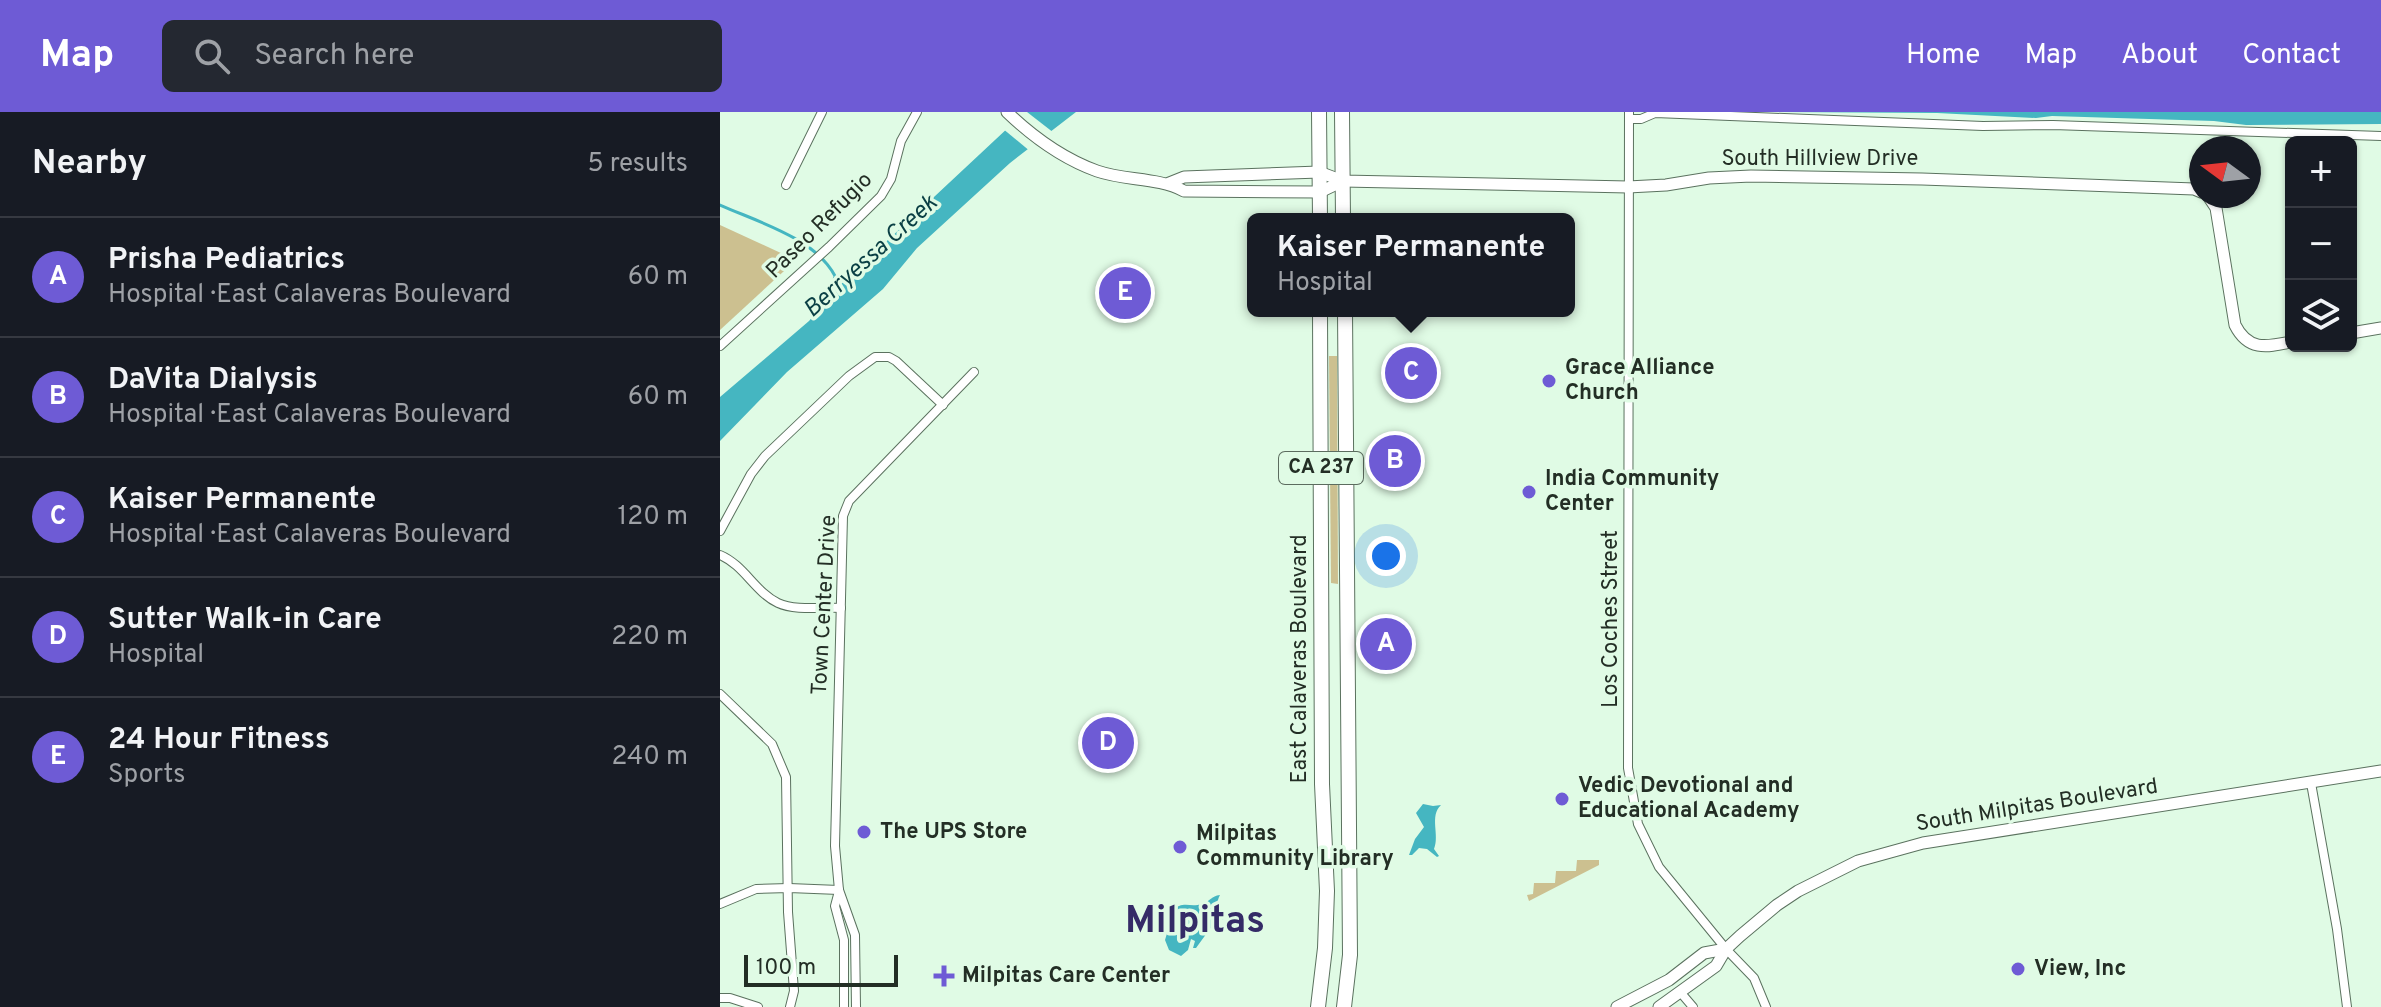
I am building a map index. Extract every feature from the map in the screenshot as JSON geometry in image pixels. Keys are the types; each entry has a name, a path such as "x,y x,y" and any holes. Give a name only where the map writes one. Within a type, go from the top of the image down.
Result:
{"highway":[{"path":"1319,112 1320,213"},
{"path":"1342,112 1343,213"},
{"name":"East Calaveras Boulevard","path":"1318,1007 1325,948 1327,891 1322,784 1320,317"},
{"name":"CA 237","path":"1344,1007 1350,955 1345,317"},
{"path":"1307,1007 1314,997 1325,948"}],"street":[{"path":"786,185 822,112"},
{"name":"Paseo Refugio","path":"720,346 881,196 891,179 901,141 917,112"},
{"path":"1007,112 1054,148 1097,171 1169,183 1184,191 1320,192 1343,181"},
{"path":"1629,115 1641,119 1655,113 1983,126 2053,125 2381,136"},
{"name":"Los Coches Street","path":"1629,115 1628,768 1638,824 1659,867 1726,949 1754,978 1766,1007"},
{"path":"1169,183 1184,177 1319,172 1343,181"},
{"name":"South Hillview Drive","path":"1343,181 1628,187 1751,176 2189,189"},
{"path":"2216,208 2235,325 2240,335 2255,345 2285,343"},
{"path":"2357,332 2381,328"},
{"path":"720,531 751,474 765,456 849,376 875,357 889,357 896,361 943,405"},
{"name":"Town Center Drive","path":"856,1007 855,935 839,890 835,846 843,516 849,501 974,372"},
{"path":"720,555 734,562 779,604 841,608"},
{"path":"720,694 772,744 786,777 788,912 794,991 790,1007"},
{"name":"South Milpitas Boulevard","path":"1659,1007 1716,966 1726,949 1777,905 1858,861 1923,843 2381,771"},
{"path":"2311,783 2337,929 2347,1007"},
{"path":"720,904 756,889 839,890"},
{"name":"Town Center Drive","path":"839,890 835,906 844,940 844,1007"},
{"name":"South Milpitas Boulevard","path":"1617,1007 1669,980 1704,953 1726,949"},
{"path":"1681,993 1693,1007"},
{"path":"720,998 758,1007"}],"shaded area":[{"path":"720,225 796,260 720,330"},
{"path":"1329,356 1337,356 1338,584 1331,583"},
{"path":"1577,860 1599,860 1599,865 1529,901 1527,895 1533,894 1534,883 1555,883 1556,871 1576,871"}],"water":[{"name":"Berryessa Creek","path":"1025,112 1076,112 1010,163 917,248 883,289 787,372 720,441 720,397 809,321 843,282"},
{"path":"1781,112 2381,112 2381,124 2246,125 2214,121 2052,116"},
{"path":"1423,804 1441,805 1435,820 1434,849 1437,857 1427,849 1419,848 1409,855 1424,827 1416,813"},
{"path":"1220,895 1218,906 1232,914 1212,926 1196,948 1193,948 1195,941 1191,939 1188,950 1181,956 1169,950 1165,940 1168,930 1171,930 1167,925 1171,911 1183,905 1202,904"}],"pier":[{"path":"1019,112 1027,112 1054,133 1031,152 1002,128"}],"waterway":[{"name":"Berryessa Creek","path":"720,205 784,233 814,251 835,276 830,297"}],"place":[{"name":"24 Hour Fitness","path":"1125,293"},
{"name":"Kaiser Permanente","path":"1411,373"},
{"name":"Grace Alliance Church","path":"1549,381"},
{"name":"DaVita Dialysis","path":"1395,461"},
{"name":"India Community Center","path":"1529,492"},
{"name":"Prisha Pediatrics","path":"1386,644"},
{"name":"Sutter Walk-in Care","path":"1108,743"},
{"name":"Vedic Devotional and Educational Academy","path":"1562,799"},
{"name":"The UPS Store","path":"864,832"},
{"name":"Milpitas Community Library","path":"1180,847"},
{"name":"View, Inc","path":"2018,969"},
{"name":"Milpitas Care Center","path":"944,976"}],"district":[{"name":"Milpitas","path":"1195,922"}]}
